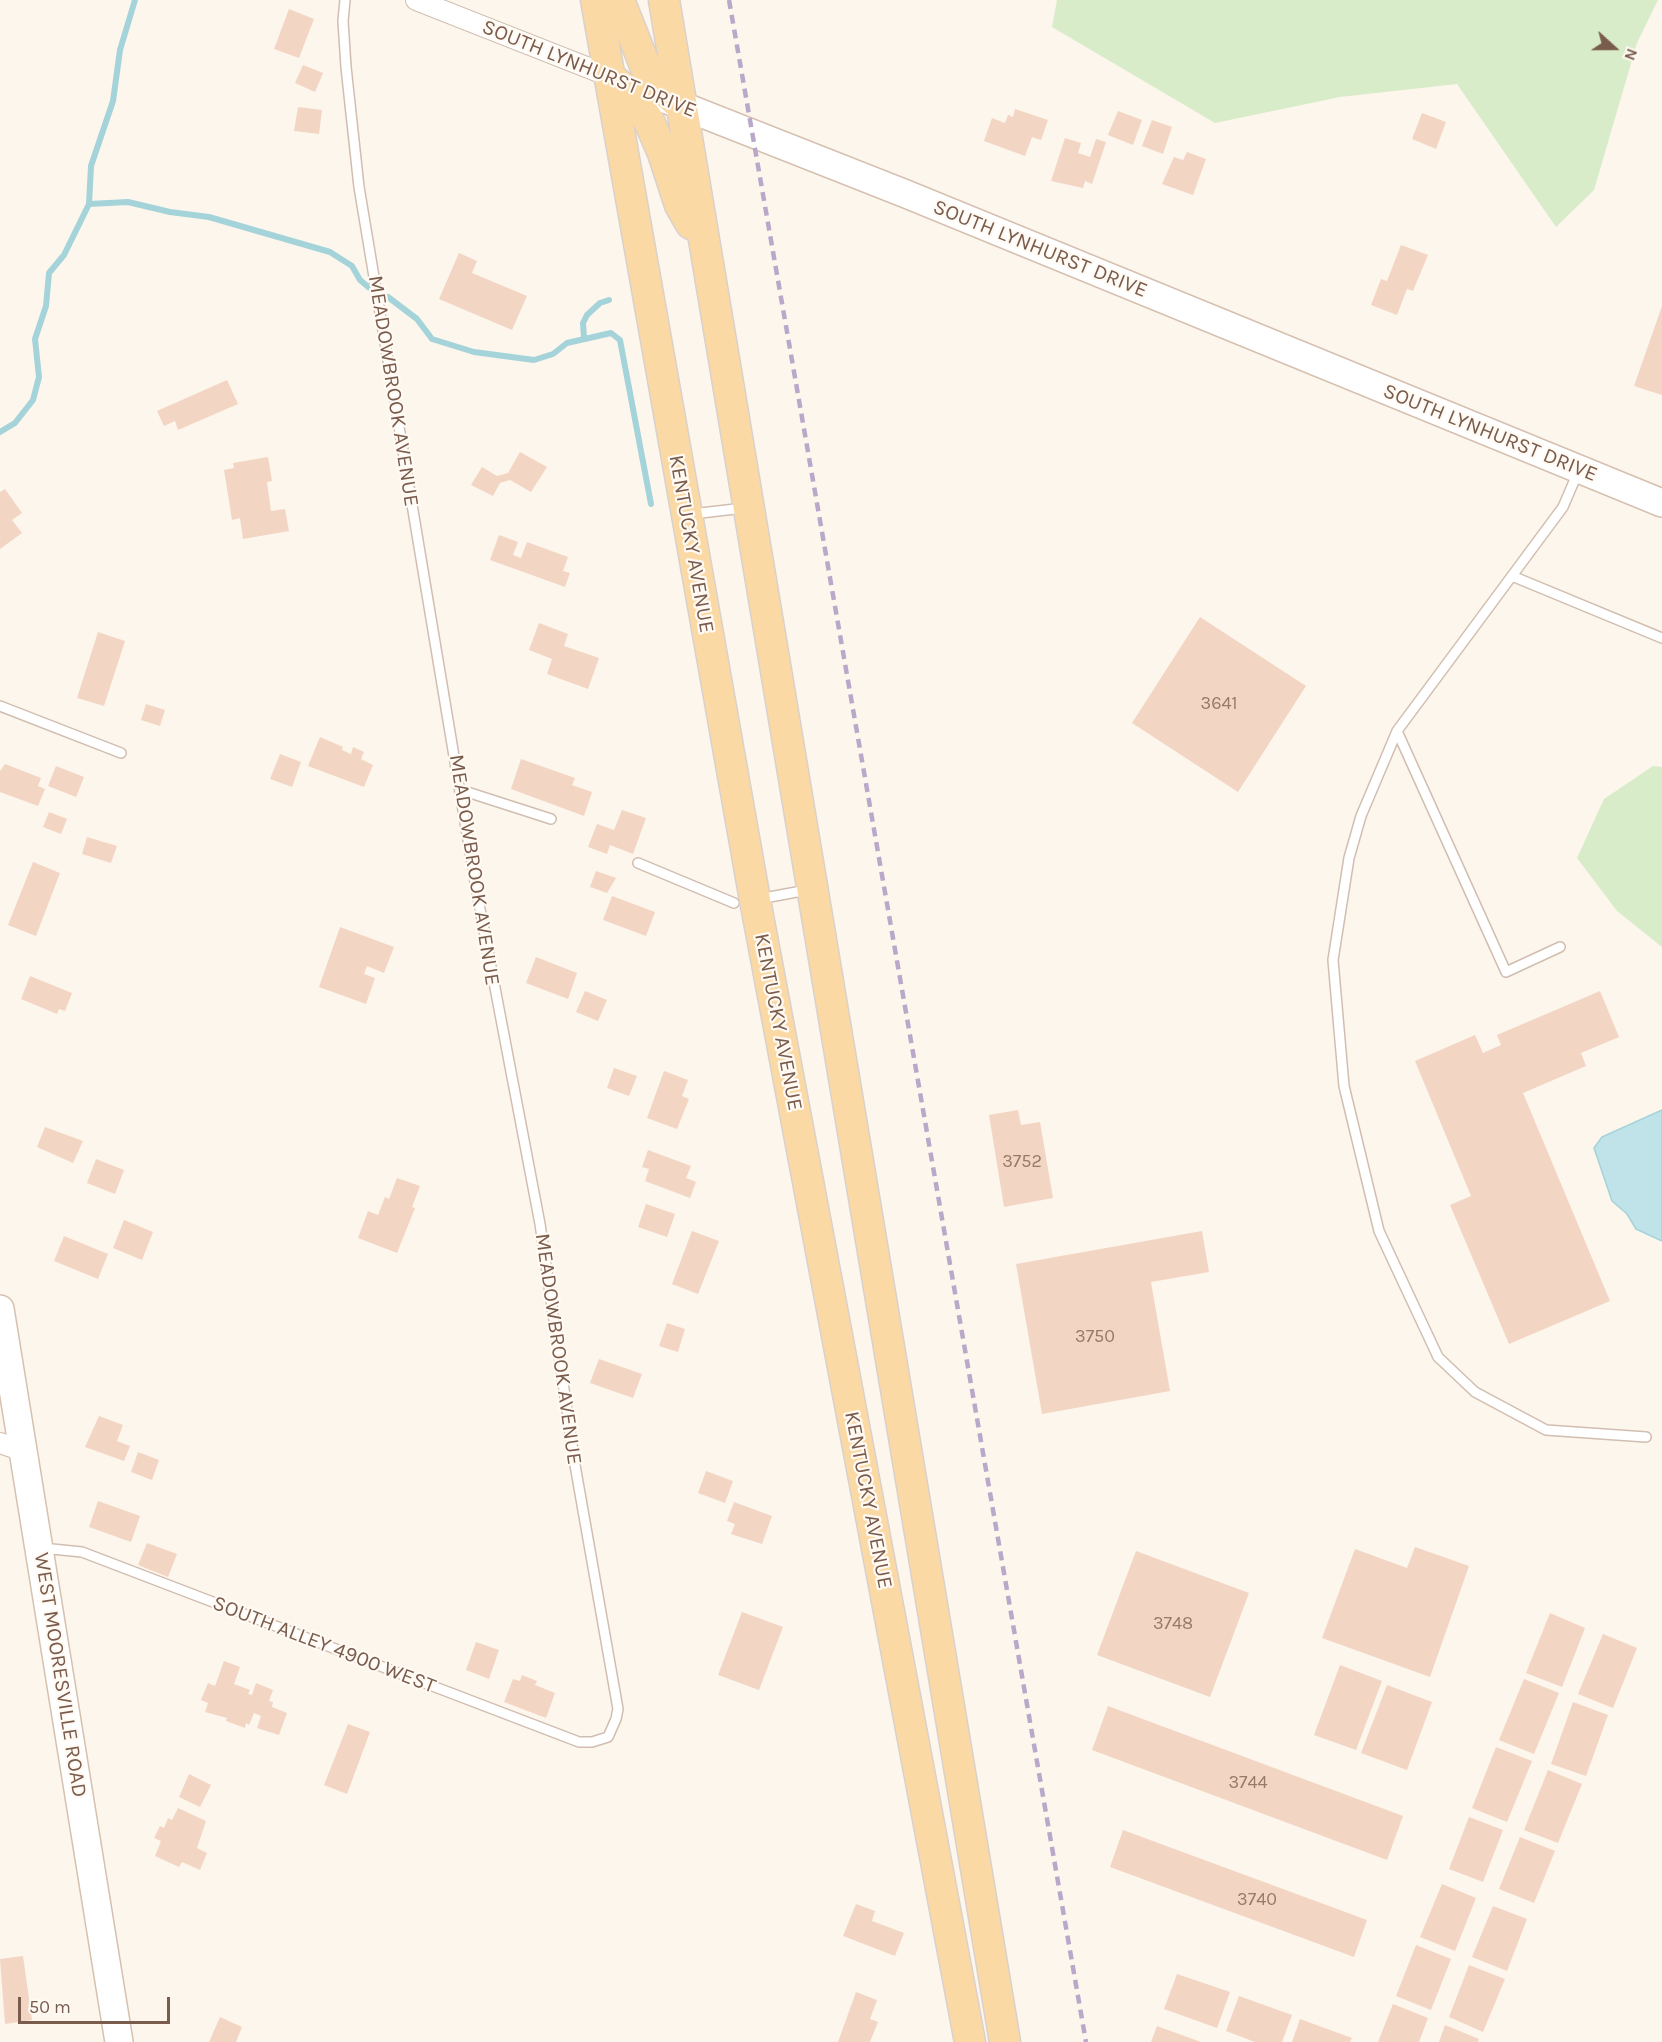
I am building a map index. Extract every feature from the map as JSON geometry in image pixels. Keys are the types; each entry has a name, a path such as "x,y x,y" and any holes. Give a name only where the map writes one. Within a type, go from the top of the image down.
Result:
{"main road":[{"name":"KENTUCKY AVENUE","path":"596,0 686,514 744,902 970,2042"},
{"path":"619,0 646,68 656,84 682,106"},
{"name":"KENTUCKY AVENUE","path":"664,0 1005,2042"},
{"name":"SOUTH LYNHURST DRIVE","path":"609,76 906,194 1662,503"},
{"path":"609,76 629,93 649,121 663,153 680,204 705,243"},
{"name":"WEST MOORESVILLE ROAD","path":"0,1309 12,1447 39,1548 119,2042"}],"street":[{"name":"SOUTH LYNHURST DRIVE","path":"416,0 609,76"}],"lane":[{"name":"MEADOWBROOK AVENUE","path":"345,0 343,21 354,155 499,1023 540,1224 575,1465 618,1709 608,1737"},
{"path":"1579,470 1563,507 1397,731 1361,816 1349,858 1333,960 1344,1086 1379,1231 1438,1357 1475,1392 1546,1430 1646,1437"},
{"path":"686,514 749,508"},
{"path":"1512,576 1662,638"},
{"path":"0,706 121,753"},
{"path":"1397,731 1506,972 1560,947"},
{"path":"461,790 550,819"},
{"path":"638,863 744,902 813,889"},
{"name":"SOUTH ALLEY 4900 WEST","path":"39,1548 82,1552 579,1742 592,1742 608,1737"}],"green space":[{"path":"1057,0 1658,0 1637,43 1594,190 1556,227 1457,84 1340,97 1215,123 1052,27"},
{"path":"1653,766 1662,767 1662,947 1617,911 1577,858 1604,799"}],"water":[{"path":"1662,1110 1662,1241 1636,1229 1627,1214 1612,1201 1594,1148 1602,1137"}],"building":[{"path":"289,9 314,19 299,58 274,49"},
{"path":"303,65 323,73 315,92 295,83"},
{"path":"298,107 322,110 319,134 294,131"},
{"path":"1015,109 1048,120 1041,140 1032,137 1025,156 984,141 992,118 1005,123 1008,115 1013,117"},
{"path":"1118,111 1142,120 1133,145 1108,135"},
{"path":"1422,113 1446,122 1436,149 1412,139"},
{"path":"1152,120 1172,127 1163,154 1142,146"},
{"path":"1065,138 1081,143 1078,153 1090,157 1096,139 1106,142 1092,184 1085,181 1083,188 1051,181"},
{"path":"1187,152 1206,159 1193,195 1162,184 1174,157 1183,160"},
{"path":"1401,245 1428,255 1413,291 1407,289 1397,315 1371,305 1381,279 1387,281"},
{"path":"459,253 477,261 472,273 527,296 512,330 439,299"},
{"path":"1662,306 1662,395 1634,386"},
{"path":"227,380 238,404 178,430 175,421 164,426 157,411"},
{"path":"520,452 547,467 531,492 510,480 500,483 493,496 471,485 482,467 497,476 508,473"},
{"path":"268,457 272,481 267,482 271,511 285,509 289,531 243,539 240,518 232,520 224,470 234,468 233,463"},
{"path":"5,489 22,513 12,520 22,533 0,549 0,492"},
{"path":"499,535 518,542 513,555 521,558 527,542 568,557 563,571 570,573 565,587 490,560"},
{"path":"1200,617 1306,686 1238,792 1132,723"},
{"path":"539,623 568,634 564,646 599,658 588,689 547,674 552,659 529,650"},
{"path":"98,632 125,641 104,706 77,698"},
{"path":"146,704 165,710 160,726 141,720"},
{"path":"320,737 343,747 342,750 351,754 353,747 364,752 361,759 373,765 364,787 308,766"},
{"path":"280,754 301,762 292,787 270,779"},
{"path":"521,759 575,778 572,785 592,792 584,816 511,789"},
{"path":"5,764 41,778 38,786 45,789 38,806 0,792 0,771"},
{"path":"56,766 84,777 76,797 48,786"},
{"path":"622,810 646,818 633,854 610,845 607,854 588,847 597,824 614,830"},
{"path":"49,812 67,819 61,834 43,827"},
{"path":"87,837 117,846 111,863 82,854"},
{"path":"33,862 60,873 36,936 8,925"},
{"path":"596,871 616,878 607,893 590,887"},
{"path":"612,896 655,912 646,936 603,920"},
{"path":"340,927 394,947 384,973 367,966 364,974 375,978 366,1004 319,987"},
{"path":"536,957 577,973 568,999 526,983"},
{"path":"30,976 72,993 65,1011 59,1009 57,1014 21,999"},
{"path":"585,991 607,1000 598,1021 576,1012"},
{"path":"1600,991 1619,1037 1581,1053 1586,1066 1523,1093 1610,1301 1509,1344 1450,1205 1471,1196 1415,1061 1475,1035 1483,1053 1501,1045 1497,1035"},
{"path":"614,1068 637,1076 629,1096 607,1088"},
{"path":"664,1071 688,1080 682,1096 689,1099 677,1129 647,1118"},
{"path":"1018,1110 1021,1125 1040,1122 1053,1198 1004,1207 989,1115"},
{"path":"45,1127 83,1141 73,1163 37,1147"},
{"path":"648,1150 691,1166 686,1178 696,1182 690,1198 645,1181 649,1169 642,1167"},
{"path":"96,1159 124,1170 115,1194 87,1183"},
{"path":"397,1178 420,1186 412,1207 415,1208 397,1253 358,1238 368,1211 378,1215 385,1197 389,1199"},
{"path":"646,1204 675,1214 667,1237 638,1227"},
{"path":"124,1220 153,1232 142,1260 113,1248"},
{"path":"692,1231 719,1241 698,1294 672,1284"},
{"path":"1202,1231 1209,1272 1151,1282 1170,1391 1042,1414 1016,1264"},
{"path":"64,1236 108,1254 98,1279 54,1261"},
{"path":"667,1323 685,1329 678,1352 659,1346"},
{"path":"599,1359 642,1374 633,1398 590,1383"},
{"path":"99,1416 123,1425 117,1441 130,1446 124,1461 85,1447"},
{"path":"138,1452 159,1460 152,1480 131,1472"},
{"path":"706,1471 733,1481 725,1503 698,1493"},
{"path":"98,1501 140,1516 131,1542 89,1527"},
{"path":"734,1502 772,1516 762,1544 731,1534 735,1524 727,1521"},
{"path":"147,1543 177,1554 168,1577 138,1565"},
{"path":"1415,1547 1469,1566 1430,1677 1322,1638 1355,1549 1407,1568"},
{"path":"1136,1551 1249,1593 1210,1697 1097,1655"},
{"path":"742,1612 783,1627 759,1690 718,1675"},
{"path":"1550,1613 1585,1628 1562,1687 1526,1673"},
{"path":"1603,1634 1637,1648 1613,1708 1578,1694"},
{"path":"476,1642 499,1650 489,1679 466,1670"},
{"path":"224,1661 240,1667 234,1684 250,1690 248,1694 252,1695 256,1683 273,1690 269,1701 273,1702 272,1707 287,1713 279,1735 257,1728 261,1716 254,1713 249,1725 246,1723 245,1728 226,1721 227,1718 205,1712 208,1703 201,1700 208,1683 215,1686"},
{"path":"1340,1665 1382,1681 1356,1750 1314,1735"},
{"path":"522,1675 537,1681 535,1685 555,1693 546,1718 504,1702 513,1679 520,1681"},
{"path":"1524,1679 1559,1693 1534,1754 1499,1740"},
{"path":"1387,1685 1432,1702 1407,1770 1361,1753"},
{"path":"1573,1702 1608,1715 1586,1776 1551,1764"},
{"path":"1108,1706 1403,1816 1387,1860 1092,1750"},
{"path":"348,1724 370,1732 347,1794 324,1785"},
{"path":"1496,1747 1532,1761 1507,1822 1472,1808"},
{"path":"1548,1770 1582,1784 1558,1843 1524,1830"},
{"path":"189,1774 211,1785 200,1807 179,1797"},
{"path":"178,1808 206,1821 197,1848 207,1853 200,1870 182,1862 179,1867 155,1856 161,1841 154,1838 160,1826 164,1828 168,1818 172,1820"},
{"path":"1469,1817 1503,1830 1483,1882 1449,1869"},
{"path":"1123,1830 1367,1920 1354,1957 1110,1867"},
{"path":"1520,1837 1555,1851 1534,1903 1499,1889"},
{"path":"1442,1884 1476,1898 1455,1951 1420,1937"},
{"path":"856,1904 875,1911 872,1921 904,1933 895,1956 843,1936"},
{"path":"1493,1906 1527,1919 1507,1971 1472,1957"},
{"path":"1416,1945 1451,1959 1431,2010 1396,1996"},
{"path":"23,1956 32,2020 5,2024 0,1959"},
{"path":"1469,1965 1505,1979 1483,2032 1449,2017"},
{"path":"1177,1974 1230,1992 1217,2028 1164,2009"},
{"path":"856,1992 877,2000 870,2019 878,2022 870,2042 838,2042"},
{"path":"1239,1996 1292,2015 1282,2042 1255,2042 1226,2031"},
{"path":"1393,2004 1428,2018 1419,2042 1378,2042"},
{"path":"220,2017 242,2027 236,2042 209,2042"},
{"path":"1300,2019 1352,2038 1350,2042 1292,2042"},
{"path":"1445,2025 1479,2039 1478,2042 1439,2042"},
{"path":"1157,2026 1201,2042 1151,2042"}],"waterway":[{"path":"0,432 15,423 33,400 39,377 35,339 46,306 49,273 64,255 89,204 91,166 113,101 120,50 135,0"},
{"path":"89,204 128,202 170,212 209,217 330,252 352,266 360,280 373,291"},
{"path":"388,297 417,319 432,339 474,352 534,360 553,354 567,343 611,333 620,340 651,504"},
{"path":"584,338 583,323 587,315 600,303 609,300"}],"railway":[{"path":"729,0 1086,2042"}]}
